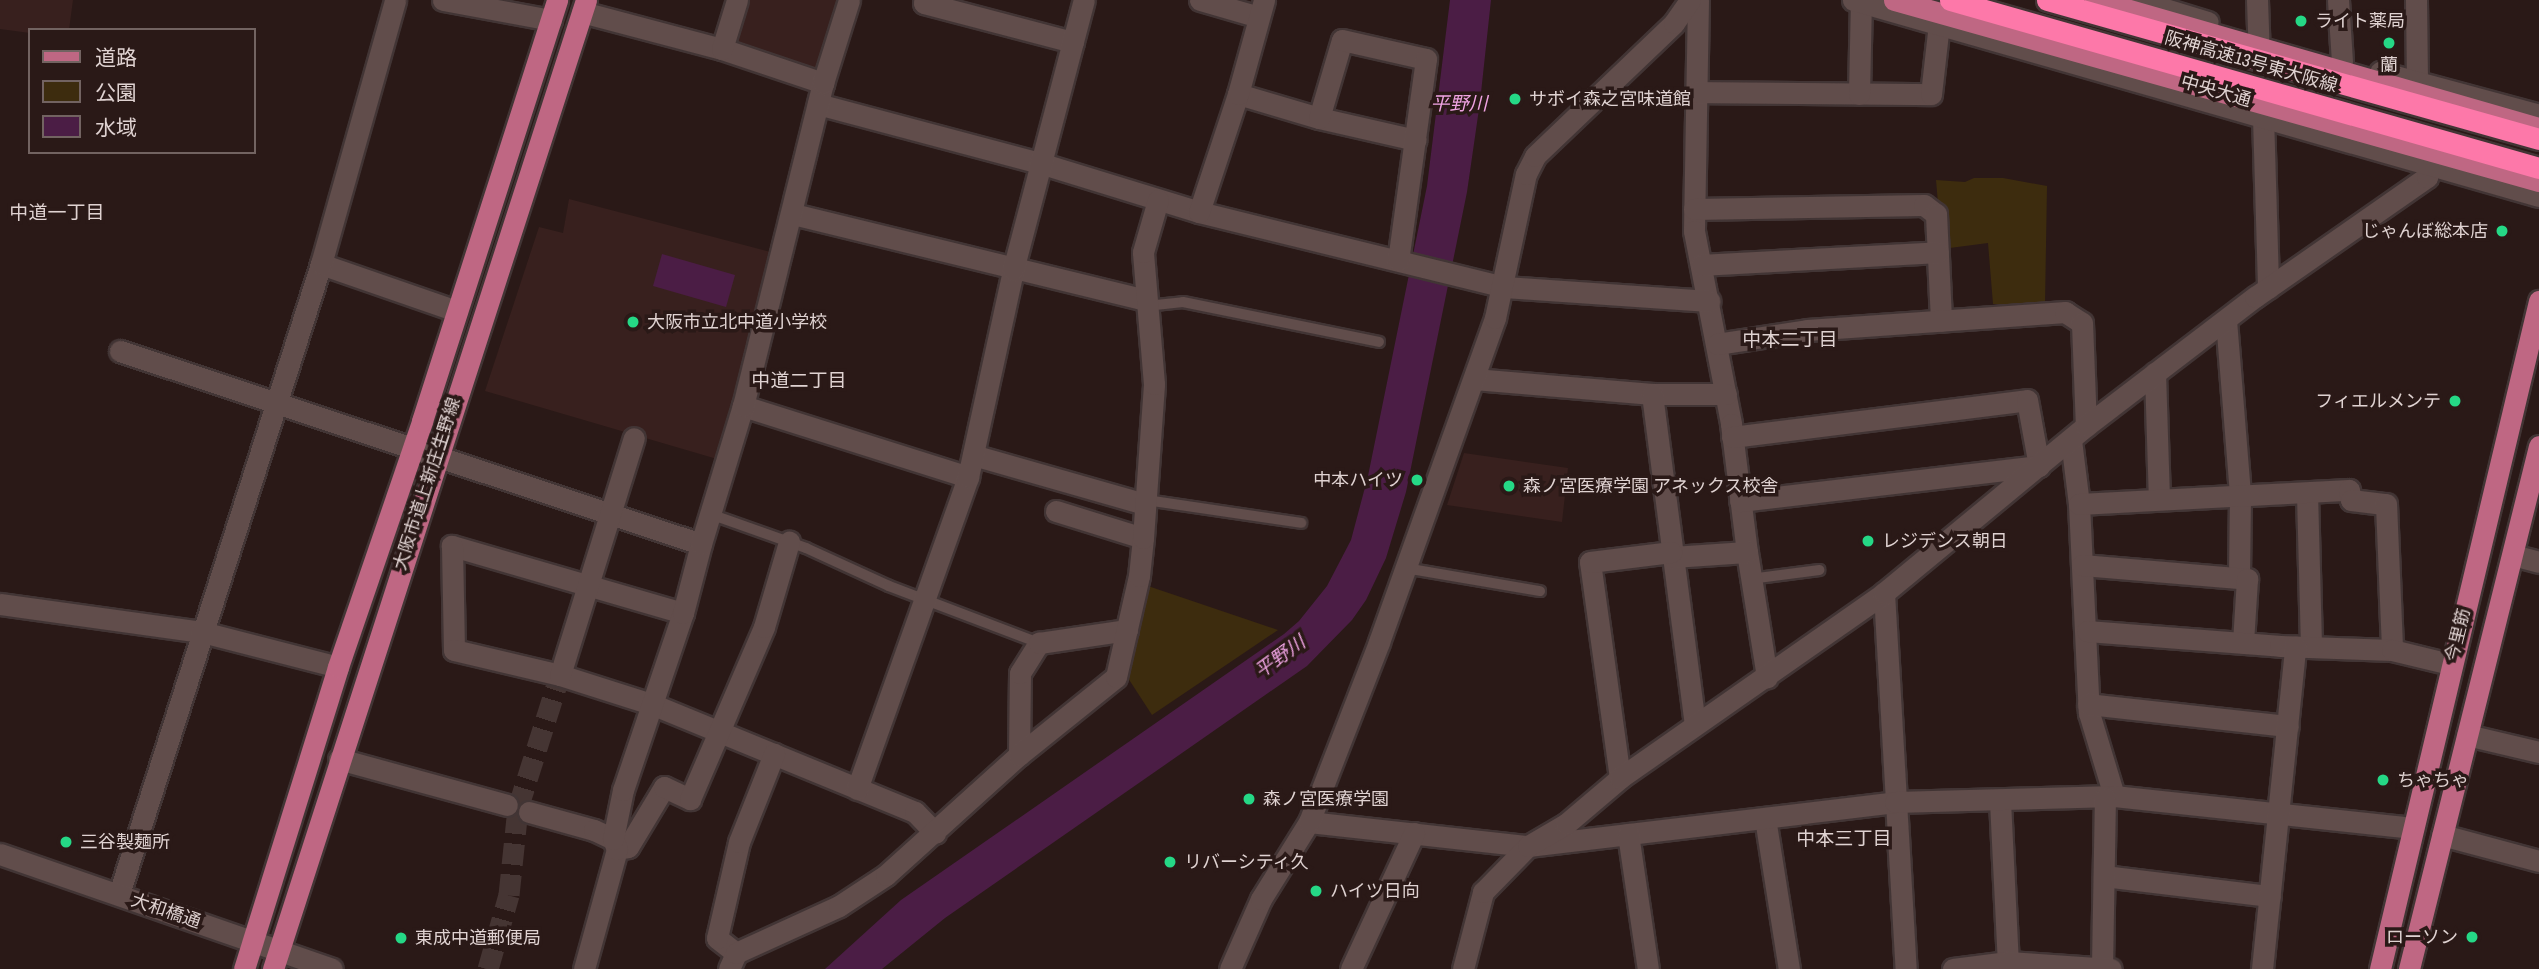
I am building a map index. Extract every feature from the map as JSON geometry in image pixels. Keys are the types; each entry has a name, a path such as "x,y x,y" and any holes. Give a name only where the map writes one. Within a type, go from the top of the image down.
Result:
{"highway":[{"name":"阪神高速13号東大阪線","path":"1950,0 2539,168"},
{"name":"阪神高速13号東大阪線","path":"2047,0 2539,139"}],"main road":[{"name":"中央大通","path":"1894,0 2539,181"},
{"path":"2095,0 2539,128"},
{"name":"大阪市道上新庄生野線","path":"275,960 436,456 584,6"},
{"name":"大阪市道上新庄生野線","path":"244,969 338,667 413,447 554,10"},
{"name":"今里筋","path":"2380,969 2539,301"},
{"name":"今里筋","path":"2409,969 2539,446"}],"street":[{"path":"118,894 321,264 395,0"},
{"path":"443,0 554,10"},
{"path":"722,49 737,0"},
{"path":"584,969 615,844 623,790 683,613 743,406 821,94 849,0"},
{"path":"925,0 924,3 1073,43"},
{"path":"857,789 968,477 1013,270 1084,0"},
{"path":"1199,212 1238,94 1262,8 1200,0"},
{"path":"1230,969 1261,900 1309,822 1405,568 1474,379 1504,287 1522,183 1535,156 1665,33 1690,0"},
{"path":"1698,0 1694,231 1710,301 1726,394 1751,579 1768,677"},
{"path":"2136,0 2258,38 2539,116"},
{"path":"2257,0 2258,38"},
{"path":"2338,0 2342,62"},
{"path":"2416,0 2417,82"},
{"path":"1859,93 1857,1 2539,196"},
{"path":"584,6 722,49 821,94 1199,212 1504,287 1710,301"},
{"path":"1696,92 1931,94 1939,24"},
{"path":"1319,118 1342,40 1426,59 1401,261"},
{"path":"1238,94 1319,118 1416,140"},
{"path":"2263,116 2268,288"},
{"path":"1463,969 1483,892 1528,846 1566,824 1620,778 1695,724 1768,677 1884,593 2155,373 2268,288 2427,177 2429,163"},
{"path":"774,754 735,853 717,938 732,961 839,906 886,875 935,834 1019,755 1116,677 1143,538 1154,384 1145,303 1143,252 1158,200"},
{"path":"1694,209 1924,205 1936,214 1941,321"},
{"path":"793,214 1145,303"},
{"path":"1701,265 1938,252"},
{"path":"321,264 457,311"},
{"path":"1717,344 1808,330 2065,312 2082,323 2079,504 2087,631 2088,705 2110,797 2104,876 2106,968 2008,962 1957,969"},
{"path":"2226,320 2240,495 2239,577"},
{"path":"120,351 701,544"},
{"path":"2155,373 2159,499"},
{"path":"1474,379 1652,394 1726,394"},
{"path":"1652,394 1695,724"},
{"path":"1732,437 2027,400 2039,466"},
{"path":"743,406 968,477"},
{"path":"560,675 634,438"},
{"path":"973,455 1145,502"},
{"path":"1740,501 2039,466"},
{"path":"2079,504 2349,490 2351,500 2386,504 2392,650"},
{"path":"2262,969 2288,726 2303,647 2306,493"},
{"path":"1056,511 1143,538"},
{"path":"529,812 594,830 615,844 628,847 664,787 691,799 764,627 789,542"},
{"path":"683,613 452,546 454,650 560,675 654,705 915,813 935,834"},
{"path":"1620,778 1590,562 1747,552"},
{"path":"2513,555 2539,562"},
{"path":"2082,565 2247,579 2244,643"},
{"path":"1884,593 1906,969"},
{"path":"0,604 202,632 338,667"},
{"path":"1019,755 1020,673 1039,643 1127,630"},
{"path":"2087,631 2303,647 2392,650 2451,664"},
{"path":"2088,705 2288,726"},
{"path":"2467,735 2539,752"},
{"path":"339,759 507,806"},
{"path":"1309,822 1528,846 1895,803 2110,797 2413,828"},
{"path":"2000,801 2008,962"},
{"path":"1765,818 1789,969"},
{"path":"1351,969 1414,833"},
{"path":"1628,834 1648,969"},
{"path":"2442,835 2539,861"},
{"name":"大和橋通","path":"0,854 252,941 275,960 332,969"},
{"path":"2104,876 2270,896"}],"lane":[{"path":"1145,303 1183,302 1380,342"},
{"path":"1145,502 1301,523"},
{"path":"710,514 789,542 925,600 1039,643"},
{"path":"1405,568 1540,591"},
{"path":"1751,579 1819,570"}],"shaded area":[{"path":"0,0 73,0 69,28 28,28 28,33 0,29"},
{"path":"745,0 843,0 823,71 733,45"},
{"name":"大阪市立北中道小学校","path":"569,199 778,254 717,459 485,391 539,227 563,233"},
{"name":"森ノ宮医療学園 アネックス校舎","path":"1464,453 1568,468 1562,522 1447,505"}],"green space":[{"path":"1974,178 2003,178 2047,186 2045,304 1993,304 1988,243 1942,249 1936,180 1965,182"},
{"path":"1145,585 1278,630 1152,715 1126,675"}],"water":[{"name":"平野川","path":"1450,0 1491,0 1480,102 1467,192 1406,492 1386,558 1366,600 1352,620 1307,666 945,918 882,969 825,969 901,900 1284,634 1299,621 1327,586 1351,540 1368,476 1427,186"},
{"path":"662,254 735,275 726,307 653,286"}],"tunnel":[{"path":"488,969 509,895 518,808 560,675"}],"place":[{"name":"ライト薬局","path":"2301,21"},
{"name":"蘭","path":"2389,43"},
{"name":"サボイ森之宮味道館","path":"1515,99"},
{"name":"じゃんぼ総本店","path":"2502,231"},
{"name":"大阪市立北中道小学校","path":"633,322"},
{"name":"フィエルメンテ","path":"2455,401"},
{"name":"中本ハイツ","path":"1417,480"},
{"name":"森ノ宮医療学園 アネックス校舎","path":"1509,486"},
{"name":"レジデンス朝日","path":"1868,541"},
{"name":"ちゃちゃ","path":"2383,780"},
{"name":"森ノ宮医療学園","path":"1249,799"},
{"name":"三谷製麺所","path":"66,842"},
{"name":"リバーシティ久","path":"1170,862"},
{"name":"ハイツ日向","path":"1316,891"},
{"name":"ローソン","path":"2472,937"},
{"name":"東成中道郵便局","path":"401,938"}],"district":[{"name":"中道一丁目","path":"57,213"},
{"name":"中本二丁目","path":"1790,340"},
{"name":"中道二丁目","path":"799,381"},
{"name":"中本三丁目","path":"1844,839"}]}
